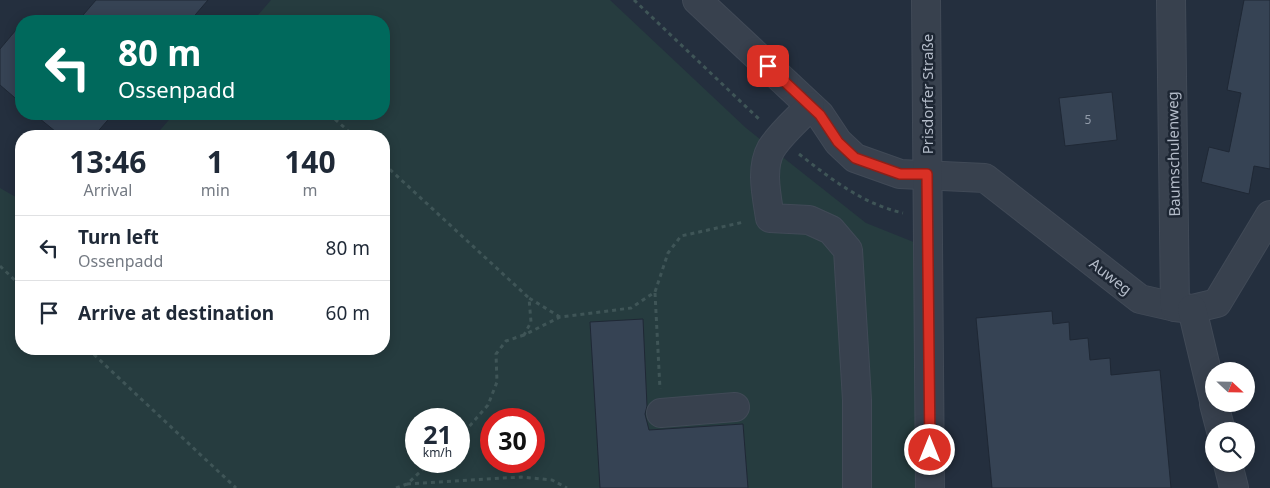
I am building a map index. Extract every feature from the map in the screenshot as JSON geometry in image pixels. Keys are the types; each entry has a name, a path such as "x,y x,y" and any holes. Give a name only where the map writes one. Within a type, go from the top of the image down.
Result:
{"street":[{"name":"Auweg","path":"697,0 820,115 838,142 855,158 900,174 985,178 1140,299 1184,308 1217,303 1270,215"},
{"name":"Prisdorfer Straße","path":"926,0 930,488"},
{"name":"Baumschulenweg","path":"1171,0 1184,308 1205,374"},
{"path":"810,106 771,150 766,163 770,218 809,220 831,230 848,250 857,400 857,488"},
{"path":"661,413 735,407"},
{"path":"1230,472 1234,488"}],"path":[{"path":"336,120 347,130"},
{"path":"390,170 529,298 560,317"},
{"path":"661,413 654,292 668,253 681,236 717,227 770,218"},
{"path":"0,266 15,280"},
{"path":"470,425 488,405 497,382 496,354 506,341 524,335 560,317 631,308 654,292"},
{"path":"524,335 531,322 529,298"},
{"path":"94,355 236,488"},
{"path":"407,484 419,473"},
{"path":"396,488 407,484 522,477 552,480 567,488"}],"green space":[{"path":"271,0 610,0 746,128 866,223 931,249 918,488 0,488 0,188 15,197 15,355 390,355 390,130 160,130 169,120 390,120 390,15 258,15"}],"building":[{"path":"96,0 208,0 195,15 83,15"},
{"path":"1244,0 1270,0 1270,169 1254,166 1249,194 1201,182 1209,147 1229,152 1241,93 1227,90"},
{"path":"15,31 15,98 0,85 0,49"},
{"path":"1112,92 1117,140 1065,146 1059,98"},
{"path":"41,120 108,120 99,130 54,130"},
{"path":"1052,311 1053,324 1069,322 1070,340 1088,338 1090,360 1110,358 1111,375 1160,370 1171,488 992,488 976,318"},
{"path":"643,319 647,406 645,414 649,430 743,424 748,488 600,488 590,322"}],"route":[{"path":"768,66 820,115 838,142 855,158 900,174 927,174 930,450"}]}
